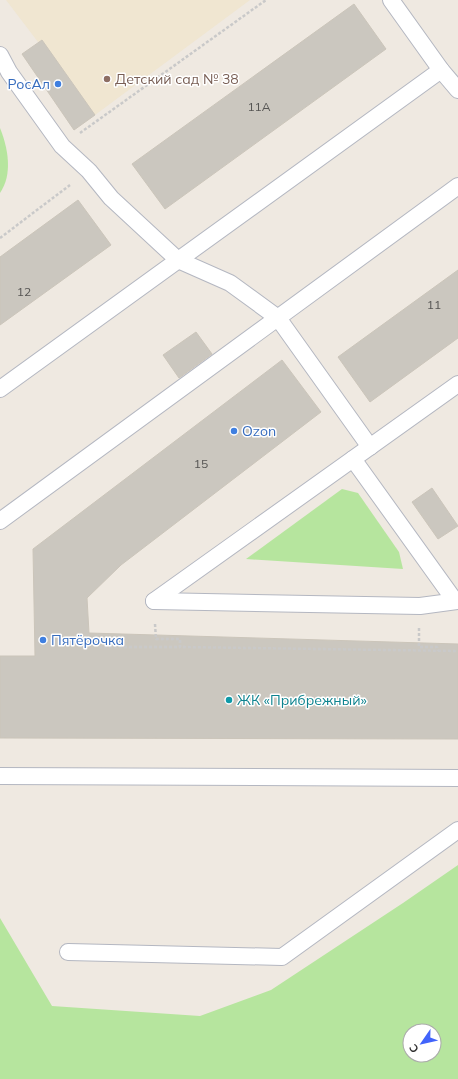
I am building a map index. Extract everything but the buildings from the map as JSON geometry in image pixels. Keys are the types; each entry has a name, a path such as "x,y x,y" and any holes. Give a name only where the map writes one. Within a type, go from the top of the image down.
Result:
{"lane":[{"path":"390,0 441,70 458,90"},
{"path":"0,55 9,72 62,146 89,171 111,198 178,260 230,284 278,318 370,447"},
{"path":"0,389 441,70"},
{"path":"0,521 458,186"},
{"path":"353,459 456,601 420,606 154,601 458,384"},
{"path":"0,776 458,778"},
{"path":"68,952 282,957 458,830"}],"path":[{"path":"62,146 266,0"},
{"path":"0,238 89,171"},
{"path":"156,639 180,639 180,647"},
{"path":"99,647 458,651"},
{"path":"419,647 438,647 438,651"}],"shaded area":[{"name":"Детский сад № 38","path":"6,0 250,0 95,115 42,40 38,42"}],"green space":[{"path":"0,128 7,152 8,169 7,178 0,193"},
{"path":"342,489 358,493 399,552 403,569 246,559"},
{"path":"458,865 458,1079 0,1079 0,918 52,1006 200,1016 271,990"}],"place":[{"name":"Детский сад № 38","path":"107,79"},
{"name":"РосАл","path":"58,84"},
{"name":"Ozon","path":"234,431"},
{"name":"Пятёрочка","path":"43,640"},
{"name":"ЖК «Прибрежный»","path":"229,700"}]}
